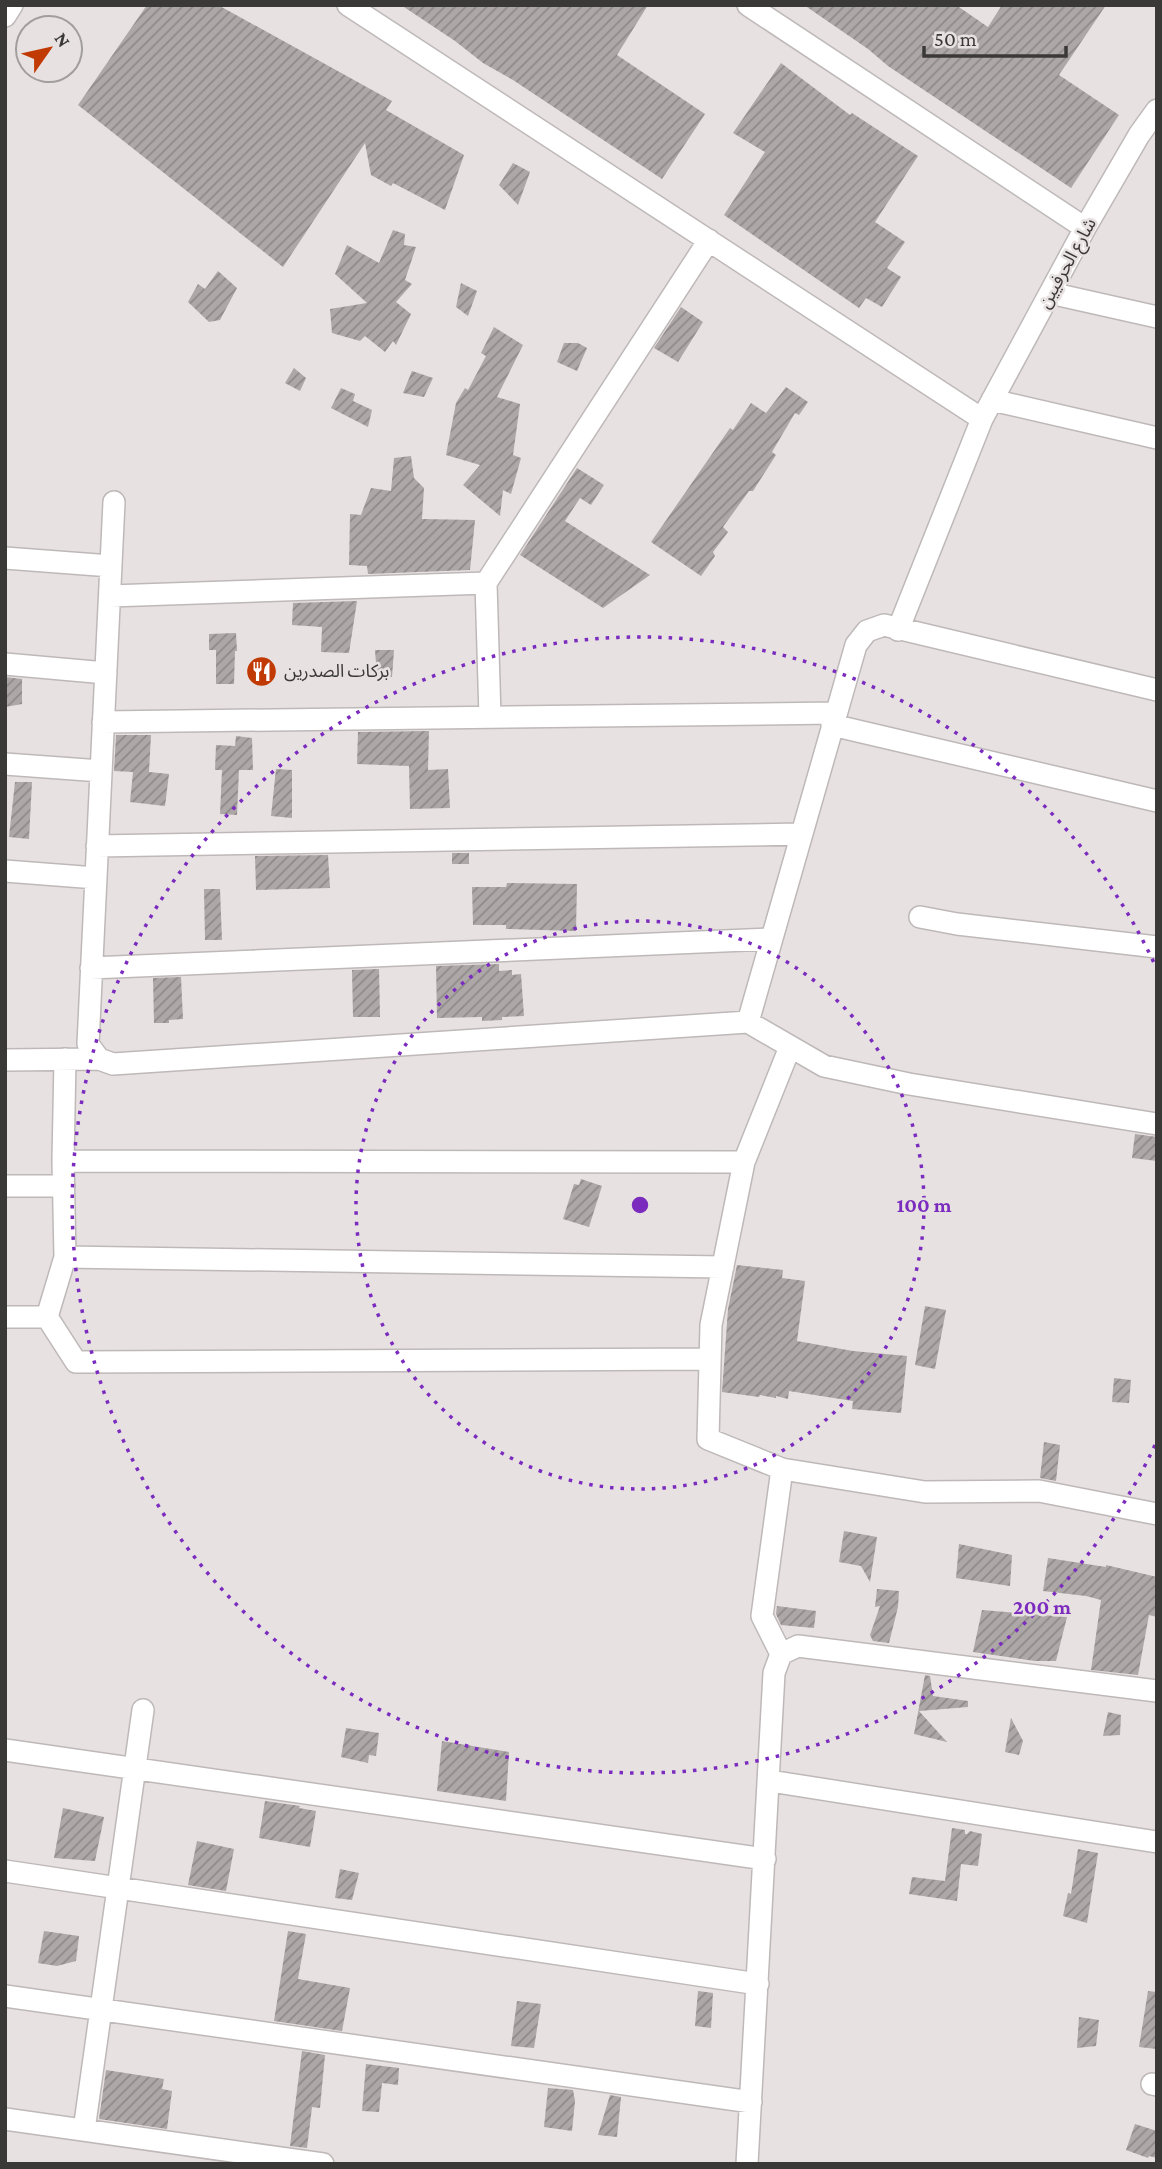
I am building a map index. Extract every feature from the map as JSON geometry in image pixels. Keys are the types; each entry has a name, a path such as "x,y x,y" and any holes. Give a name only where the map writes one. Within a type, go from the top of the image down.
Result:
{"street":[{"path":"5,16 12,5"},
{"path":"348,5 982,419"},
{"path":"748,5 1085,228"},
{"name":"شارع الحرفيين","path":"898,630 982,419 1085,228 1139,135 1157,110"},
{"path":"490,717 486,583 709,240"},
{"path":"1050,293 1157,317"},
{"path":"992,400 1157,438"},
{"path":"99,1059 88,1044 114,502"},
{"path":"5,558 111,566"},
{"path":"110,596 486,583"},
{"path":"748,1022 856,645 867,631 884,625 1157,690"},
{"path":"5,664 106,673"},
{"path":"103,722 490,717 834,719 1157,802"},
{"path":"5,764 101,771"},
{"path":"97,846 801,834"},
{"path":"5,871 96,878"},
{"path":"920,917 957,924 1157,947"},
{"path":"92,968 771,939"},
{"path":"5,1060 99,1059 113,1064 748,1022 824,1066 909,1084 1157,1124"},
{"path":"790,1047 744,1162 711,1325 708,1439 782,1469 925,1492 1039,1491 1157,1514"},
{"path":"65,1059 65,1257 47,1317 76,1362 710,1359"},
{"path":"63,1161 744,1162"},
{"path":"5,1186 64,1186"},
{"path":"65,1257 723,1267"},
{"path":"5,1317 47,1317"},
{"path":"781,1654 762,1616 782,1469"},
{"path":"747,2164 774,1673 781,1654 798,1646 1157,1690"},
{"path":"84,2130 143,1710"},
{"path":"5,1750 765,1858"},
{"path":"770,1781 1157,1842"},
{"path":"5,1871 758,1984"},
{"path":"5,1996 751,2102"},
{"path":"5,2119 323,2164"}],"building":[{"path":"147,5 218,5 392,101 386,110 464,155 445,210 393,183 391,186 371,175 365,143 283,267 78,105"},
{"path":"401,5 648,5 617,55 705,114 662,179 483,63"},
{"path":"804,5 956,5 988,27 1002,5 1106,5 1059,75 1119,115 1071,188 888,66"},
{"path":"781,63 850,115 852,113 918,156 875,222 905,242 887,268 901,277 882,307 866,298 859,308 724,215 765,152 733,133"},
{"path":"513,163 530,172 518,205 499,185"},
{"path":"393,230 405,234 404,245 416,247 405,280 412,284 396,302 411,314 396,345 393,341 385,352 365,336 360,341 332,333 330,309 367,303 335,274 347,245 379,263"},
{"path":"218,271 237,288 220,320 209,322 188,302 198,284 205,289"},
{"path":"461,283 477,291 468,316 456,307"},
{"path":"681,307 703,322 678,362 654,348"},
{"path":"494,327 523,345 497,397 520,404 513,455 521,458 511,494 503,490 500,516 463,485 480,465 446,455 456,403 465,388 468,390 486,356 481,353"},
{"path":"564,343 578,343 587,348 577,371 557,362"},
{"path":"294,368 306,378 300,391 285,383"},
{"path":"412,371 433,378 424,397 403,393"},
{"path":"786,387 808,402 799,415 795,413 772,452 776,455 753,491 749,491 723,527 728,532 713,552 715,556 701,576 651,542 730,428 733,430 751,403 766,413"},
{"path":"341,388 355,394 353,401 372,410 368,427 331,408"},
{"path":"411,456 414,478 424,488 422,519 475,520 470,570 368,574 367,566 349,565 350,514 361,515 371,488 391,491 394,458"},
{"path":"577,468 604,485 591,505 580,498 565,521 650,575 603,608 520,555"},
{"path":"357,601 349,653 321,652 322,627 292,625 293,603"},
{"path":"236,633 234,684 216,684 216,650 209,650 209,634"},
{"path":"375,650 394,650 392,677 377,677"},
{"path":"5,677 22,679 22,704 5,707"},
{"path":"429,731 428,770 448,769 450,808 410,809 409,766 357,764 358,732"},
{"path":"116,735 151,735 149,772 169,774 165,806 130,802 133,772 114,771"},
{"path":"236,736 252,738 253,770 239,770 237,815 220,814 222,770 215,770 216,745 235,746"},
{"path":"276,769 292,770 292,818 271,816"},
{"path":"15,782 32,782 29,839 9,837"},
{"path":"452,853 469,853 469,864 452,864"},
{"path":"328,855 330,888 256,890 255,856"},
{"path":"507,883 577,884 576,931 473,925 472,887 506,887"},
{"path":"204,889 220,889 222,940 205,940"},
{"path":"499,964 499,971 512,970 512,975 521,974 524,1016 482,1021 482,1017 437,1018 436,966"},
{"path":"379,969 380,1017 353,1017 352,970"},
{"path":"181,977 183,1019 154,1023 153,978"},
{"path":"1135,1134 1157,1137 1157,1161 1132,1158"},
{"path":"581,1179 602,1186 589,1227 563,1219 574,1184 579,1185"},
{"path":"737,1265 783,1270 782,1278 805,1281 797,1341 853,1351 907,1356 901,1413 852,1409 853,1401 789,1391 788,1399 722,1392 728,1309"},
{"path":"925,1306 946,1310 935,1369 915,1365"},
{"path":"1114,1378 1131,1380 1129,1403 1112,1402"},
{"path":"1044,1442 1060,1445 1056,1481 1040,1478"},
{"path":"844,1531 877,1537 870,1582 861,1566 839,1562"},
{"path":"959,1544 1012,1555 1010,1586 956,1578"},
{"path":"1048,1558 1106,1565 1157,1577 1157,1617 1149,1615 1138,1675 1091,1670 1101,1600 1043,1591"},
{"path":"877,1589 899,1591 889,1643 873,1641 870,1635 880,1606 875,1607"},
{"path":"777,1606 816,1611 814,1628 781,1625 776,1614"},
{"path":"982,1610 1067,1617 1056,1661 1035,1661 973,1652"},
{"path":"925,1675 930,1676 933,1696 968,1701 968,1707 919,1711 947,1742 914,1734"},
{"path":"1108,1712 1121,1715 1120,1735 1103,1736"},
{"path":"1011,1718 1023,1741 1019,1755 1005,1752"},
{"path":"346,1728 379,1733 376,1756 369,1755 368,1763 341,1757"},
{"path":"442,1741 509,1752 506,1801 437,1791"},
{"path":"265,1801 316,1811 310,1847 259,1838"},
{"path":"63,1808 104,1817 95,1861 54,1858"},
{"path":"952,1828 965,1830 965,1834 970,1831 982,1834 978,1866 961,1864 957,1901 909,1894 912,1877 945,1881"},
{"path":"197,1841 234,1849 226,1891 188,1885"},
{"path":"1078,1849 1098,1853 1087,1923 1063,1916 1068,1893 1071,1894"},
{"path":"340,1869 359,1873 352,1900 335,1898"},
{"path":"44,1931 79,1936 76,1961 57,1966 38,1963"},
{"path":"288,1931 306,1934 298,1979 350,1988 342,2031 274,2021"},
{"path":"698,1991 713,1993 711,2028 695,2026"},
{"path":"1148,1991 1157,1992 1157,2049 1139,2047"},
{"path":"517,2001 541,2004 534,2048 511,2046"},
{"path":"1079,2017 1099,2020 1096,2046 1077,2048"},
{"path":"302,2051 325,2055 320,2108 312,2107 307,2148 290,2146"},
{"path":"366,2064 399,2068 398,2085 382,2083 379,2112 362,2111"},
{"path":"106,2070 164,2079 162,2089 172,2091 167,2129 99,2119"},
{"path":"548,2088 573,2090 575,2101 572,2131 544,2127"},
{"path":"610,2095 621,2097 617,2137 598,2135"},
{"path":"1135,2124 1157,2131 1157,2158 1148,2158 1126,2150"}],"place":[{"name":"بركات الصدرين","path":"261,671"}]}
